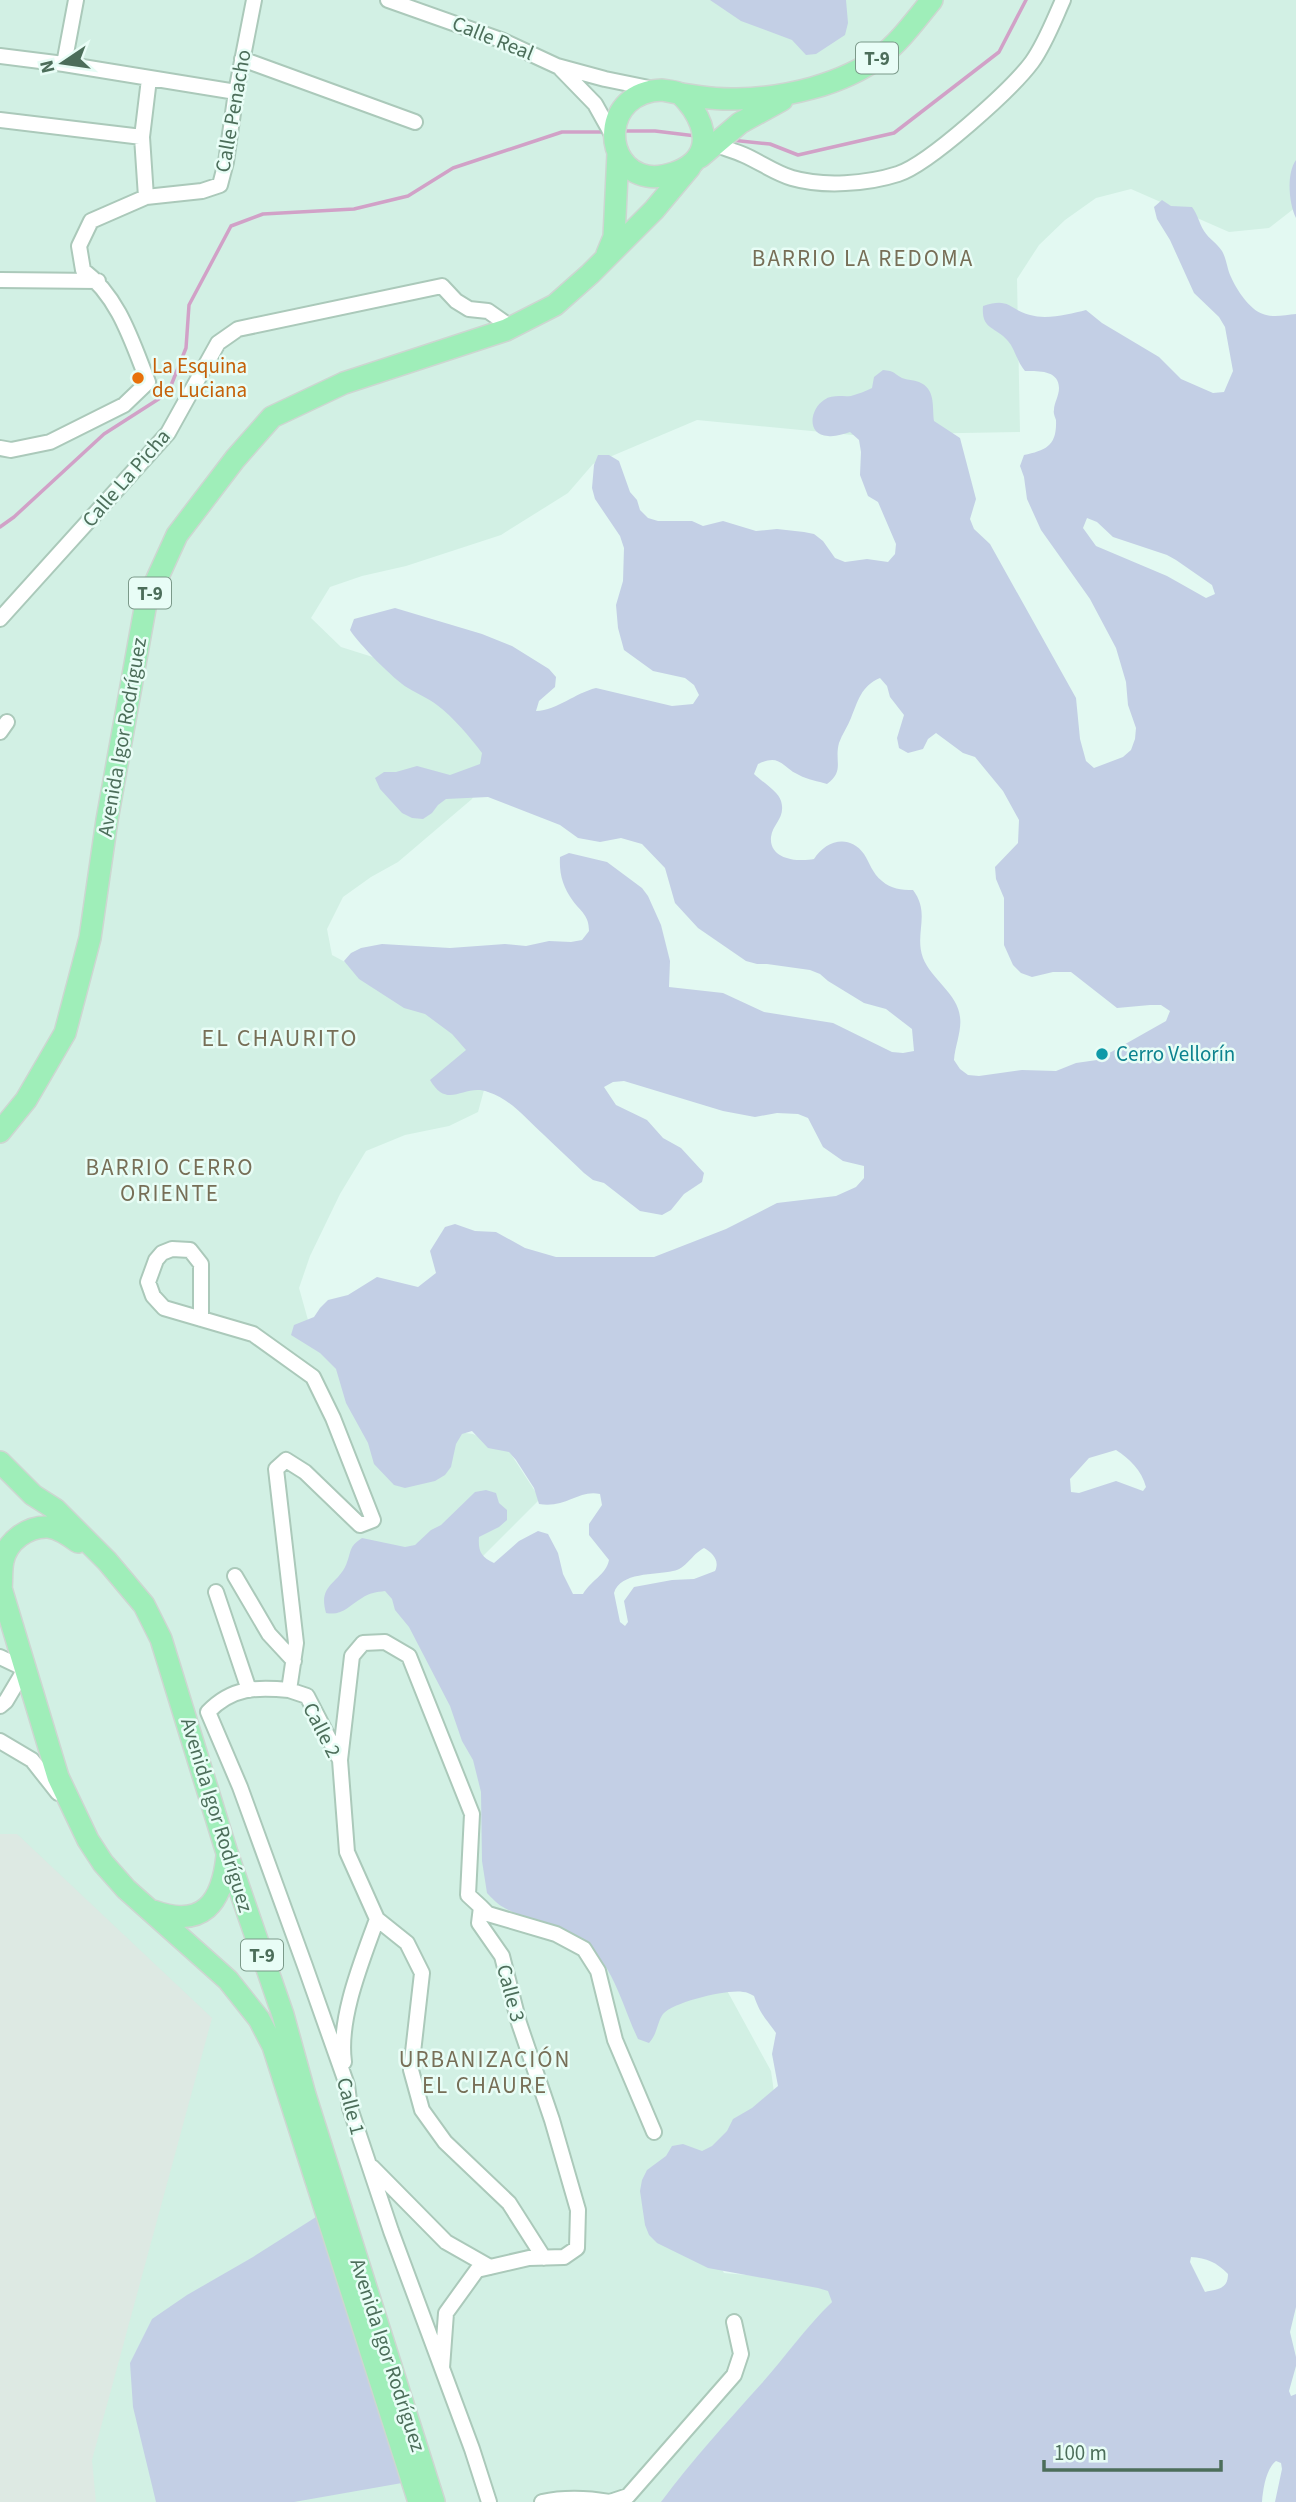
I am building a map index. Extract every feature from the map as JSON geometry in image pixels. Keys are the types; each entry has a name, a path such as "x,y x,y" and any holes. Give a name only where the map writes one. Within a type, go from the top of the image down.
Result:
{"highway":[{"name":"T-9","path":"803,89 740,123 660,177 644,176 625,163 617,147 615,127 619,114 634,96 662,90 698,97 762,97 844,77 882,55 932,0"},
{"path":"662,90 679,94 688,102 698,117 705,147"},
{"name":"Avenida Igor Rodríguez","path":"590,274 605,259 614,237 617,147"},
{"name":"Avenida Igor Rodríguez","path":"0,1132 26,1100 65,1033 90,937 107,820 146,603 177,535 235,459 272,417 344,383 506,330 555,305 654,210 705,147"},
{"name":"Avenida Igor Rodríguez","path":"0,1462 33,1495 55,1510 118,1573 144,1605 161,1639 227,1853 283,2015 305,2095 434,2502"},
{"name":"T-9","path":"0,1589 3,1559 8,1547 26,1532 49,1527 65,1533 118,1573"},
{"name":"Avenida Igor Rodríguez","path":"0,1589 58,1777 74,1815 103,1863 126,1889 228,1980 259,2019 273,2046 419,2502"},
{"name":"T-9","path":"148,1909 170,1917 185,1918 201,1913 218,1894 224,1879 227,1853"}],"street":[{"path":"64,64 76,0"},
{"name":"Calle Penacho","path":"0,448 11,450 50,442 124,405 148,382 123,319 98,281 83,270 79,246 91,221 146,197 202,191 220,185 254,0"},
{"name":"Calle Real","path":"388,0 501,40 557,66"},
{"path":"705,147 744,155 792,178 813,181 856,181 900,174 939,148 1013,83 1032,61 1063,0"},
{"path":"0,56 236,92"},
{"path":"242,59 415,122"},
{"path":"557,66 581,88 599,111 617,147"},
{"path":"557,66 604,79 662,90"},
{"path":"146,197 142,137 149,79"},
{"path":"0,120 142,137"},
{"path":"0,279 98,281"},
{"name":"Calle La Picha","path":"0,619 168,433 218,343 238,329 442,286 456,301 469,309 488,311 505,323 506,330"},
{"name":"Calle 2","path":"201,1319 201,1264 190,1250 172,1249 162,1253 151,1269 148,1282 153,1296 164,1308 201,1319 253,1334 313,1377 333,1418 373,1520 360,1525 304,1472 286,1460 276,1469 296,1643 289,1690 307,1696 340,1760 348,1852 377,1919 407,1943 422,1973 411,2070 422,2110 445,2142 509,2203 544,2258"},
{"path":"235,1576 269,1634 294,1661"},
{"path":"216,1592 249,1690 289,1690"},
{"name":"Calle 3","path":"340,1760 352,1656 363,1643 385,1642 409,1656 472,1814 468,1895 481,1907 479,1923 502,1956 519,2023 552,2120 578,2210 577,2248 564,2257 544,2258"},
{"path":"0,1657 25,1669 6,1701 0,1706"},
{"name":"Calle 1","path":"249,1690 241,1690 221,1699 208,1712 240,1787 347,2085 350,2108 368,2163 489,2502"},
{"path":"0,1741 32,1760 74,1815"},
{"path":"481,1907 488,1914 556,1934 584,1949 598,1971 615,2040 654,2132"},
{"path":"347,2085 342,2047 356,1977 377,1919"},
{"path":"368,2163 446,2242 490,2267"},
{"path":"442,2368 446,2313 477,2270 529,2258 544,2258"},
{"path":"542,2502 588,2498 610,2502 628,2496 734,2375 741,2354 734,2322"}],"shaded area":[{"path":"0,0 1296,0 1296,207 1269,228 1229,232 1131,189 1096,198 1065,220 1039,245 1017,279 1020,432 853,435 697,420 593,464 568,493 501,535 330,587 311,618 341,647 414,670 485,730 486,767 472,799 398,862 343,897 327,929 332,955 466,1027 484,1090 478,1112 449,1126 405,1135 366,1151 340,1194 310,1256 299,1288 308,1320 458,1432 473,1434 509,1451 540,1499 424,1615 683,1910 771,2071 777,2113 710,2249 724,2273 830,2282 832,2302 663,2502 0,2502"},
{"path":"710,0 846,0 848,23 845,35 816,54 806,55 792,40 741,21"},
{"path":"1296,160 1296,218 1290,189 1291,173"},
{"path":"1162,200 1171,206 1192,207 1204,231 1222,251 1233,282 1248,304 1267,315 1296,314 1296,2307 1290,2332 1296,2366 1289,2391 1291,2396 1296,2394 1296,2502 1275,2502 1282,2469 1281,2463 1276,2461 1267,2474 1262,2502 661,2502 710,2441 832,2302 828,2291 818,2288 708,2268 657,2243 649,2235 645,2225 640,2191 647,2170 666,2156 672,2146 683,2144 702,2151 712,2146 727,2131 733,2119 752,2108 778,2086 772,2054 776,2033 761,2012 754,1996 746,1992 725,1992 701,1997 669,2009 663,2014 649,2043 638,2039 613,1979 595,1952 569,1933 503,1907 487,1893 482,1861 481,1792 473,1760 462,1741 450,1706 409,1627 395,1610 392,1599 385,1591 376,1592 341,1612 326,1613 326,1591 342,1572 352,1547 358,1541 362,1538 405,1547 415,1545 431,1530 441,1525 475,1492 486,1490 496,1493 499,1503 507,1510 507,1520 479,1537 483,1556 494,1563 519,1541 538,1531 548,1534 573,1594 583,1594 605,1570 609,1560 589,1535 589,1524 602,1505 600,1494 585,1494 557,1504 539,1504 534,1488 509,1452 488,1448 472,1431 462,1434 456,1444 451,1467 445,1475 435,1481 405,1488 394,1485 374,1464 368,1443 346,1403 336,1369 320,1353 291,1335 294,1325 314,1317 328,1300 348,1295 377,1277 418,1287 436,1273 430,1251 445,1227 455,1224 475,1231 496,1232 525,1248 556,1257 654,1257 726,1229 777,1203 836,1196 856,1187 864,1178 864,1166 843,1161 823,1147 808,1118 798,1114 777,1113 755,1117 723,1111 624,1081 613,1082 604,1087 616,1105 647,1120 663,1138 681,1148 704,1173 702,1182 684,1194 671,1210 662,1215 640,1211 604,1183 593,1180 584,1173 518,1110 497,1095 479,1090 450,1095 437,1089 430,1080 466,1050 452,1034 425,1014 404,1008 359,979 344,961 351,953 361,948 382,944 450,948 505,944 526,946 549,941 582,940 589,931 588,921 570,896 561,875 560,857 569,853 607,862 642,888 648,896 661,925 670,961 669,987 723,993 764,1012 833,1023 892,1052 914,1051 912,1029 886,1009 864,1003 820,974 810,970 746,961 698,928 675,903 665,868 642,844 621,838 600,842 578,838 560,825 488,797 446,799 423,819 402,813 380,789 375,778 384,772 396,772 417,766 450,775 480,764 482,753 449,716 394,677 350,630 354,619 395,608 482,634 512,646 549,669 556,677 555,687 539,701 536,711 552,708 596,688 672,706 693,704 699,695 694,685 685,678 653,671 624,650 616,605 623,581 624,548 620,536 595,499 592,488 594,465 598,455 609,455 619,461 630,492 648,518 658,521 692,521 703,526 723,521 756,531 777,529 804,532 814,534 823,541 835,558 845,562 867,559 888,562 895,554 896,544 878,502 868,496 860,475 859,440 850,432 833,436 821,435 813,427 812,421 816,409 824,400 834,396 851,396 870,389 874,377 887,370 924,385 931,393 934,421 960,438 976,499 970,519 974,529 990,544 1076,698 1080,739 1086,761 1094,768 1123,757 1131,750 1136,728 1128,705 1126,682 1116,648 1090,599 1041,530 1027,499 1020,466 1024,455 1044,449 1055,436 1054,411 1059,391 1058,382 1047,373 1025,371 1008,341 987,324 983,306 1004,303 1023,313 1044,317 1086,310 1102,323 1159,357 1181,379 1213,393 1224,392 1233,371 1225,327 1219,317 1194,293 1170,240 1157,219 1154,207","holes":["1087,518 1097,522 1113,537 1167,555 1212,585 1215,594 1206,598 1167,576 1096,546 1083,528","880,678 904,715 897,738 899,748 908,753 923,749 928,739 936,733 963,753 975,757 1003,791 1019,820 1018,843 995,867 996,879 1004,898 1004,945 1013,965 1021,973 1032,977 1053,972 1071,972 1117,1008 1161,1005 1170,1011 1166,1021 1097,1060 1076,1063 1056,1071 1022,1070 979,1076 968,1075 960,1069 954,1060 960,1027 958,1009 923,958 920,940 921,907 913,890 885,884 876,875 864,854 851,843 831,844 814,859 801,860 780,855 775,851 771,837 781,816 781,801 773,790 754,774 758,764 772,760 780,762 802,777 827,784 836,775 839,743 858,700 874,681","1116,1450 1134,1466 1146,1487 1143,1491 1116,1481 1079,1493 1071,1492 1070,1479 1089,1458","704,1548 710,1552 716,1561 715,1571 694,1579 634,1587 624,1601 628,1622 625,1626 620,1622 614,1593 623,1581 678,1570","1191,2257 1211,2261 1228,2274 1224,2285 1205,2292 1190,2262"]},
{"path":"0,1834 17,1834 212,2018 92,2460 96,2502 0,2502"},
{"path":"316,2217 402,2483 294,2502 156,2502 133,2407 130,2363 152,2319"}],"waterway":[{"path":"731,140 770,144 798,155 894,133 999,52 1026,0"},
{"path":"623,131 655,131 696,136"},
{"path":"0,527 104,434 168,393 186,348 189,305 231,226 263,214 354,209 408,196 453,168 562,132 605,132"}],"place":[{"name":"La Esquina de Luciana","path":"138,378"},
{"name":"Cerro Vellorín","path":"1102,1054"}],"district":[{"name":"BARRIO LA REDOMA","path":"863,258"},
{"name":"EL CHAURITO","path":"280,1038"},
{"name":"BARRIO CERRO ORIENTE","path":"170,1180"},
{"name":"URBANIZACIÓN EL CHAURE","path":"485,2072"}]}
